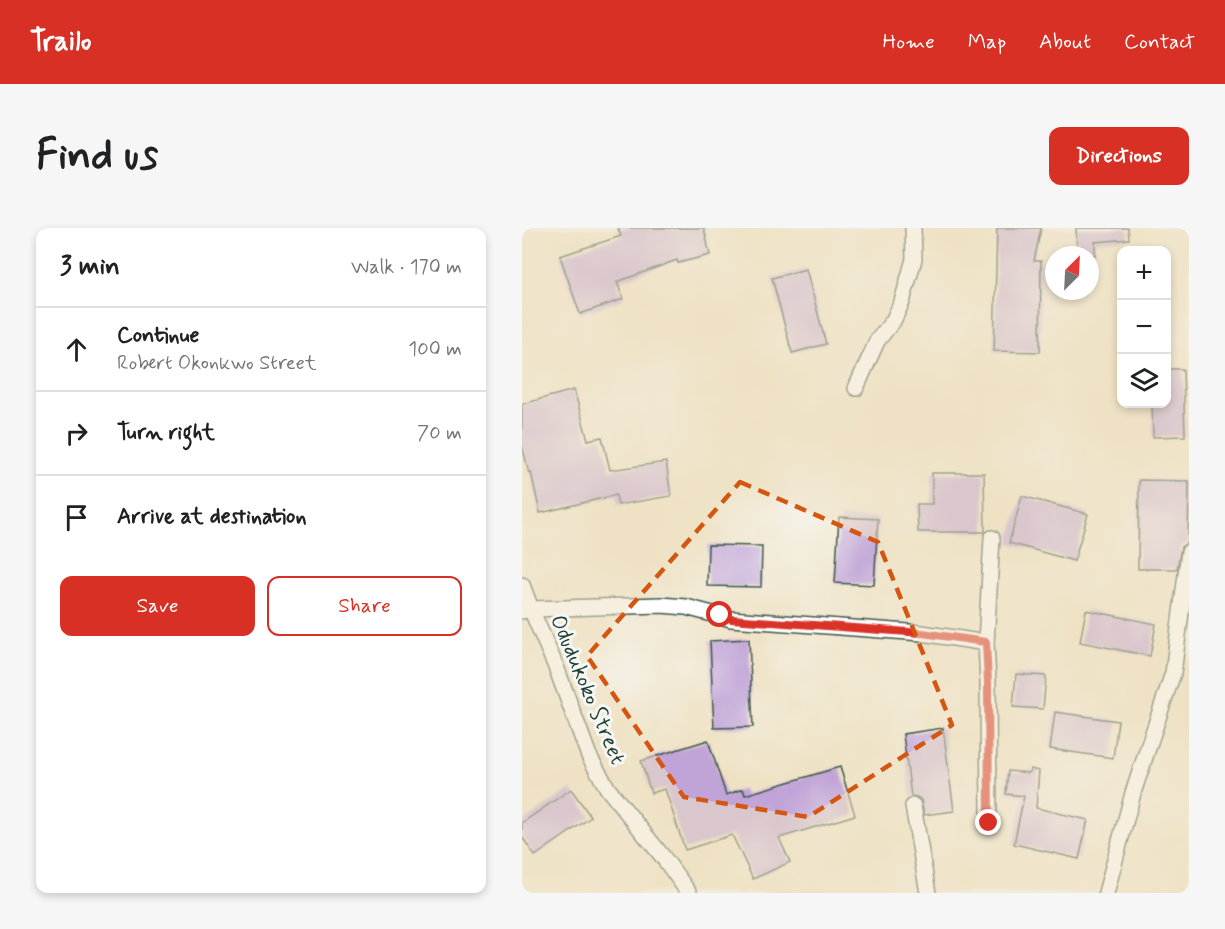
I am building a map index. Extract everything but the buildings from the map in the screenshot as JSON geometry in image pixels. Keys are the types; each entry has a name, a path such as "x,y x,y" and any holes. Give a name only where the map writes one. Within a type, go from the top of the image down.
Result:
{"street":[{"path":"856,388 877,342 893,321 902,302 914,259 913,228"},
{"path":"989,823 986,642 992,538"},
{"path":"1106,893 1132,793 1173,674 1189,552"},
{"name":"Odudukoko Street","path":"522,585 526,610 556,667 590,756 608,789 689,893"},
{"path":"526,610 661,604 686,607 731,619 922,633 986,642"},
{"path":"913,806 928,893"}],"highlighted area":[{"path":"740,482 878,542 952,725 808,817 684,797 587,656"}],"route":[{"path":"720,615 731,619 922,633 986,642 989,823"}]}
